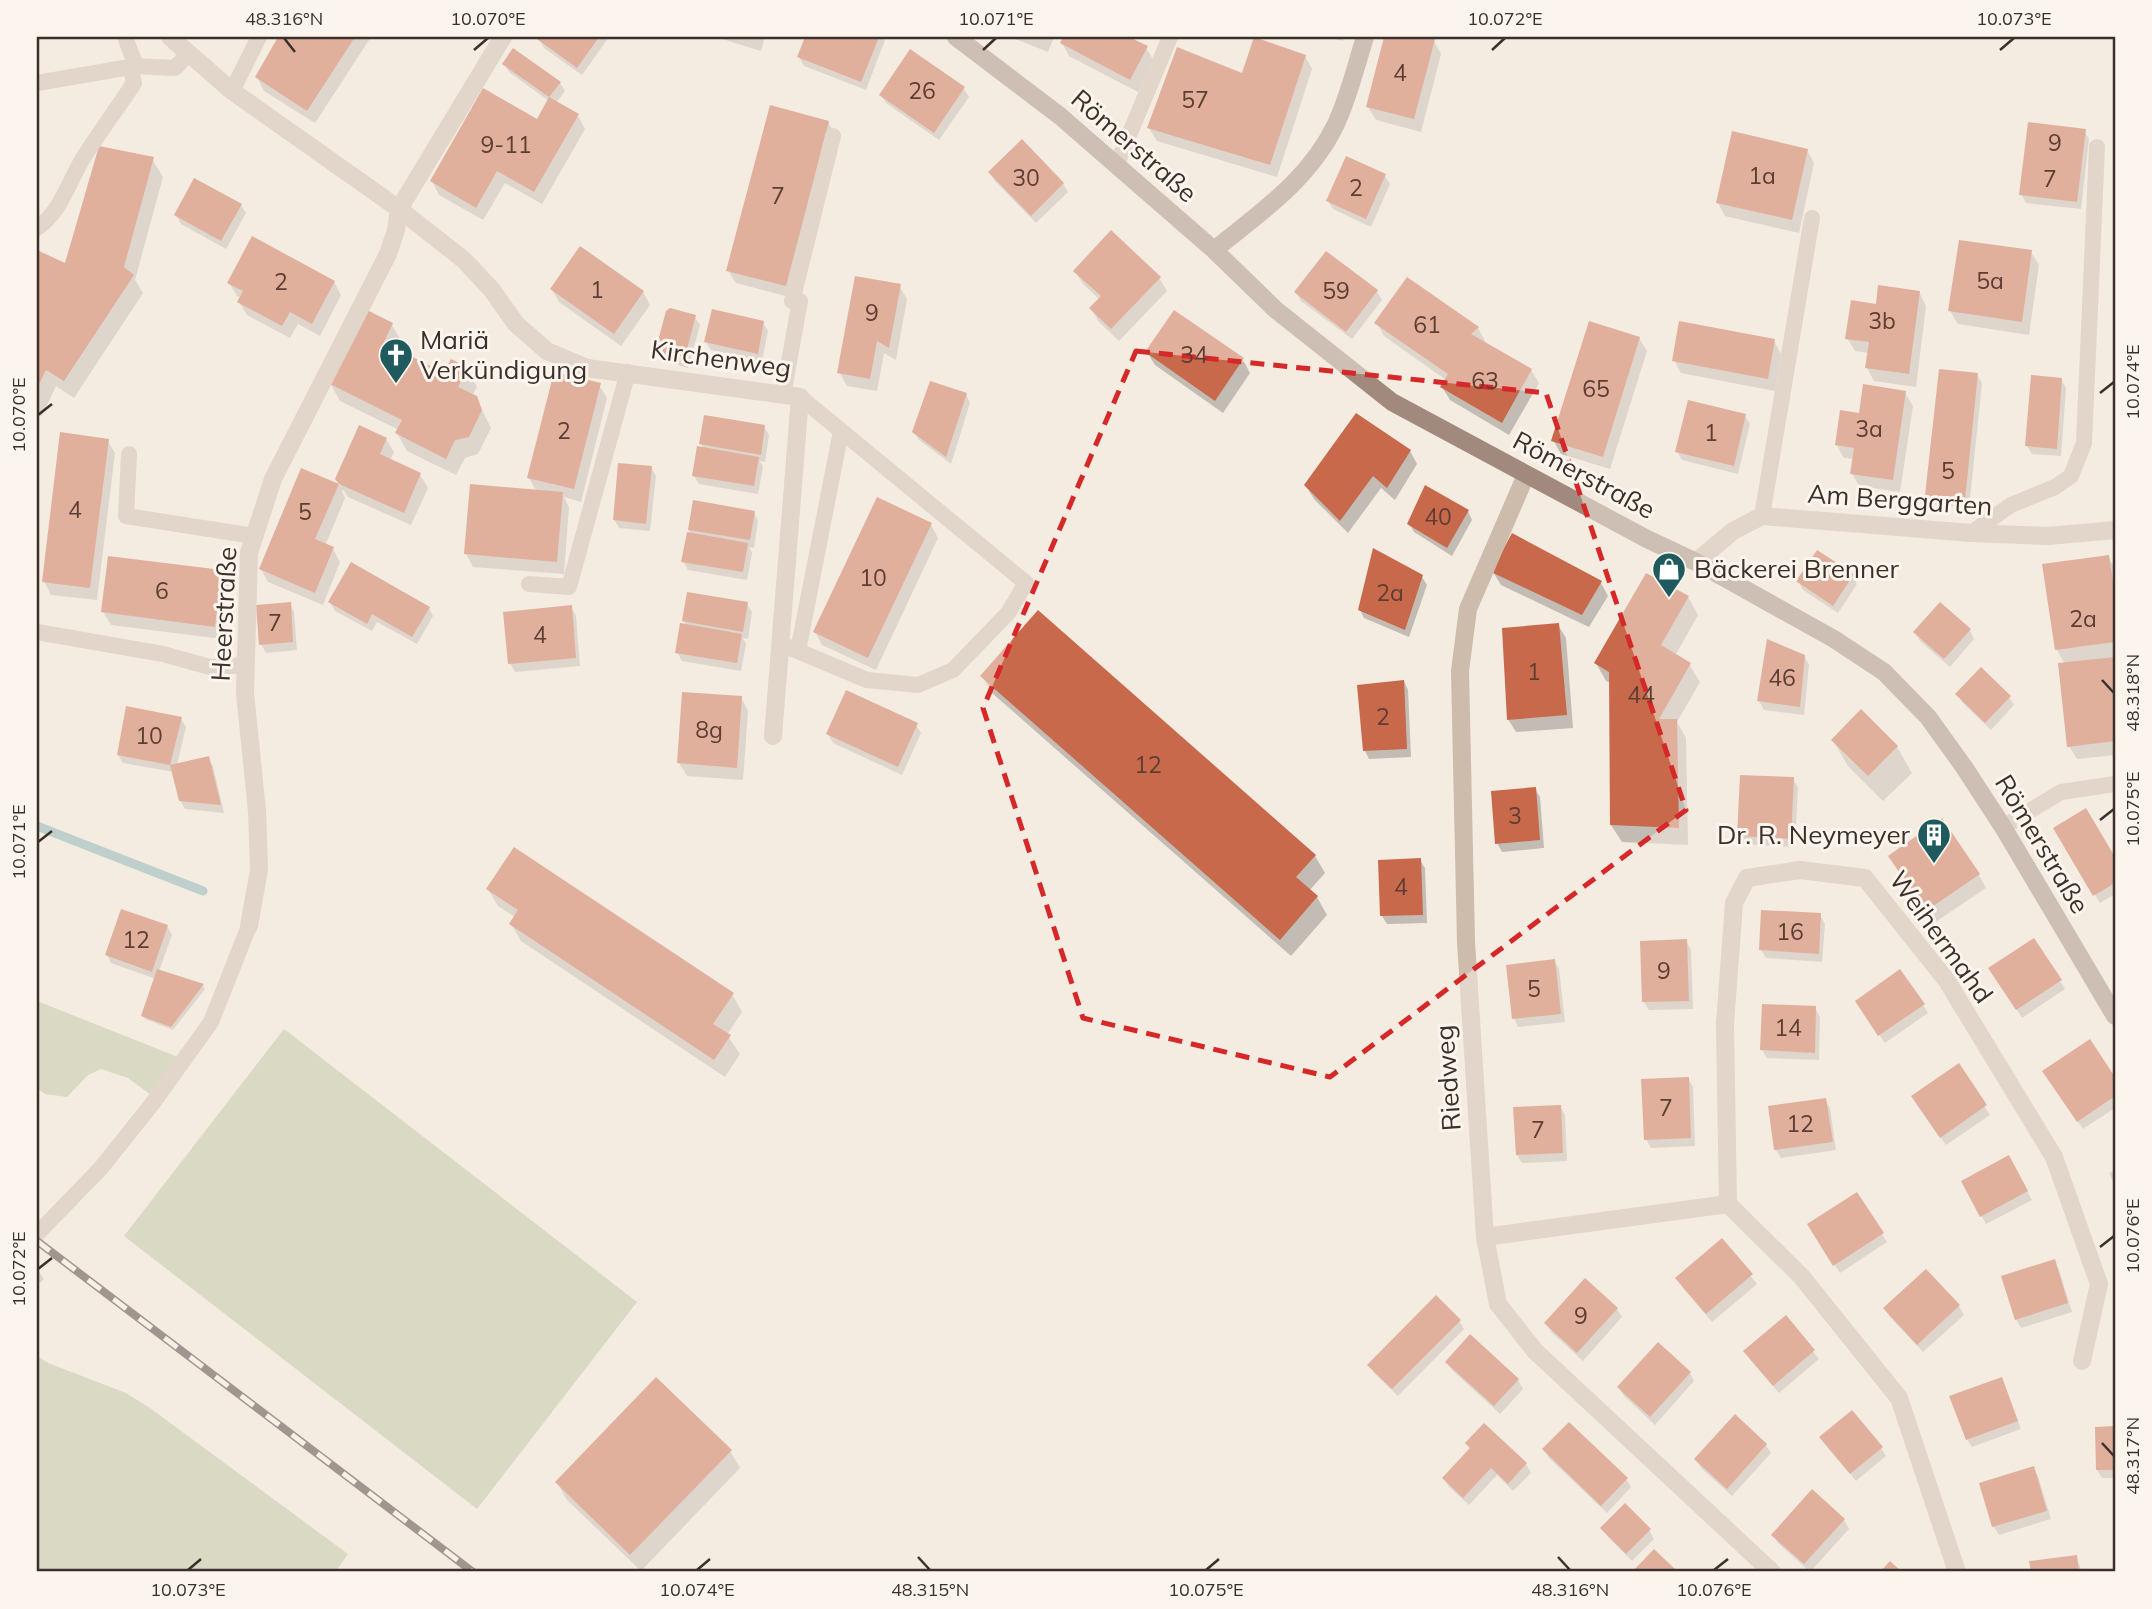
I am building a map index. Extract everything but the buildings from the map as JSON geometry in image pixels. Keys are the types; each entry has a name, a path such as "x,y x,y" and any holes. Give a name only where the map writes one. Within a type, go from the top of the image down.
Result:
{"main road":[{"name":"Römerstraße","path":"956,37 1031,92 1214,250 1276,310 1392,402 1647,539 1696,562 1834,639 1884,673 1928,717 2003,827 2115,1016"},
{"path":"1214,250 1280,197 1325,144 1344,102 1364,37"}],"street":[{"name":"Kirchenweg","path":"170,37 232,91 399,209 464,260 492,289 516,324 547,351 587,368 791,396 781,644 774,736"},
{"name":"Heerstraße","path":"249,926 259,870 257,811 246,693 248,553 273,479 388,254 399,209 503,37"},
{"name":"Riedweg","path":"1526,475 1468,609 1460,671 1466,942 1485,1237 1498,1304 1535,1351 1772,1572"},
{"name":"Am Berggarten","path":"1762,516 1971,533 2048,536 2115,530"},
{"path":"1696,562 1733,531 1762,516"},
{"name":"Weihermahd","path":"1728,1205 1725,1024 1734,903 1746,878 1800,870 1865,878 1947,981 2054,1157 2099,1284 2082,1360"},
{"path":"1485,1237 1728,1205 1801,1276 1899,1398 1957,1572"}],"lane":[{"path":"37,228 46,222 64,196 82,160 134,83 125,37"},
{"path":"232,91 259,37"},
{"path":"1117,164 1170,37"},
{"path":"37,83 133,67 175,68 189,53"},
{"path":"781,644 867,680 918,685 953,670 1008,613 1026,583 841,431 791,396 800,302 792,300 834,136"},
{"path":"1971,533 2011,505 2056,487 2071,475 2084,443 2097,147"},
{"path":"1762,516 1812,218"},
{"path":"529,584 569,587 628,372"},
{"path":"798,651 841,431"},
{"path":"129,454 125,516 254,536"},
{"path":"37,632 163,654 210,667 246,665"},
{"path":"2003,827 2061,792 2115,784"},
{"path":"37,1234 101,1168 152,1104 211,1022 249,926"}],"highlighted area":[{"path":"1136,351 1546,393 1686,810 1330,1077 1083,1018 983,708"}],"green space":[{"path":"37,1001 183,1059 155,1098 128,1078 101,1069 88,1075 67,1097 45,1094 37,1088"},
{"path":"284,1029 637,1302 477,1509 124,1236"},
{"path":"37,1356 48,1363 126,1393 150,1408 348,1554 335,1572 37,1572"}],"waterway":[{"path":"37,826 203,891"}],"railway":[{"path":"37,1241 473,1572"}],"place":[{"name":"Mariä Verkündigung","path":"396,385"},
{"name":"Bäckerei Brenner","path":"1669,599"},
{"name":"Dr. R. Neymeyer","path":"1934,865"}]}
